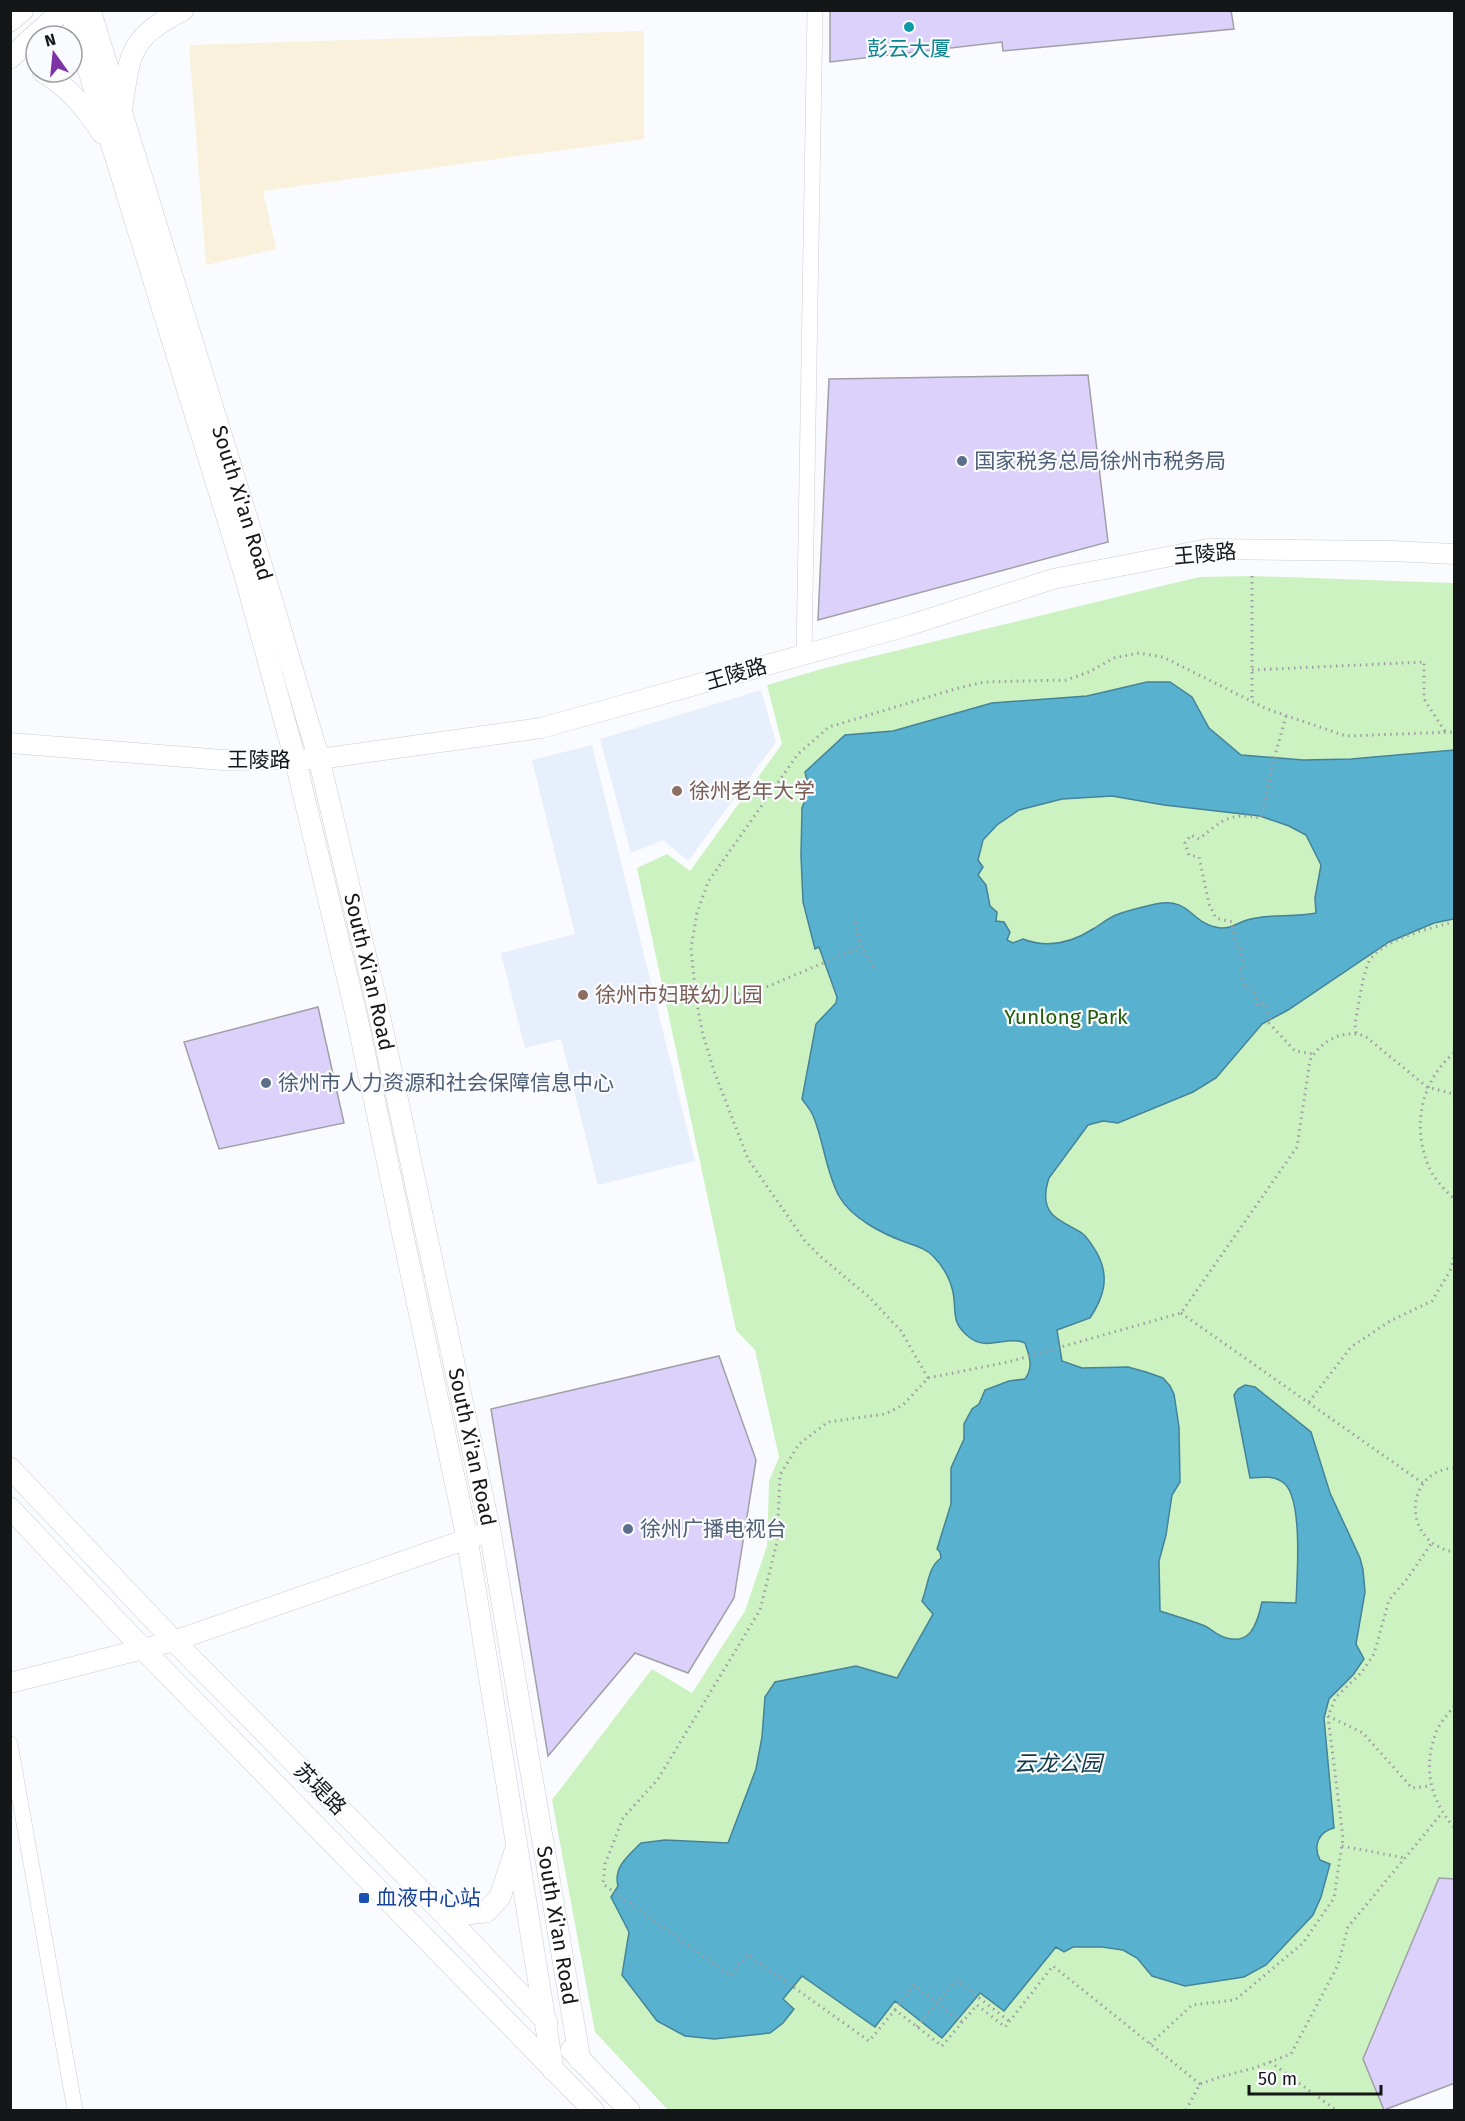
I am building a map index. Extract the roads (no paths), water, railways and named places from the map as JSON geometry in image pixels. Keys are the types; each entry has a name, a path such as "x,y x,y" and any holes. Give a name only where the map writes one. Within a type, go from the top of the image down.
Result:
{"main road":[{"path":"10,21 23,10"},
{"path":"10,58 63,10"},
{"name":"South Xi'an Road","path":"70,10 244,572 296,759 357,1018 466,1538 553,2070"},
{"name":"South Xi'an Road","path":"90,10 259,556 319,759 377,1004 490,1531 580,2060"},
{"path":"122,114 131,54 146,33 183,10"},
{"path":"60,84 85,109 115,153"},
{"name":"苏堤路","path":"10,1468 174,1641 441,1911 629,2110"},
{"name":"苏堤路","path":"10,1508 142,1649 592,2110"},
{"path":"441,1911 465,1914 486,1912 500,1897 517,1845"}],"street":[{"path":"804,655 815,10"},
{"name":"王陵路","path":"10,742 223,760 319,759 541,728 908,626 1053,579 1208,549 1455,554"},
{"path":"10,1683 174,1641 490,1531"},
{"path":"10,1744 75,2110"}],"water":[{"name":"云龙公园","path":"1147,682 1170,682 1192,697 1209,728 1241,755 1303,760 1351,759 1454,750 1454,919 1434,923 1389,942 1288,1010 1262,1024 1216,1078 1193,1092 1118,1123 1103,1121 1088,1125 1049,1178 1046,1192 1047,1206 1052,1214 1083,1234 1091,1243 1101,1262 1104,1279 1102,1295 1090,1318 1057,1330 1062,1361 1082,1368 1128,1367 1146,1372 1163,1378 1174,1394 1179,1427 1180,1482 1172,1495 1166,1535 1159,1561 1160,1611 1205,1626 1221,1636 1239,1639 1245,1637 1254,1626 1262,1602 1296,1603 1298,1540 1291,1493 1285,1484 1277,1479 1250,1478 1234,1395 1245,1385 1255,1387 1311,1432 1330,1493 1360,1558 1365,1592 1356,1644 1364,1659 1353,1675 1329,1699 1324,1718 1334,1828 1321,1836 1317,1845 1320,1860 1330,1864 1321,1897 1313,1915 1266,1965 1244,1977 1185,1986 1152,1976 1137,1958 1123,1950 1073,1947 1064,1952 1056,1947 1004,2011 980,1993 942,2038 895,2001 875,2027 802,1976 783,1999 794,2009 783,2023 770,2033 714,2039 685,2036 657,2021 622,1975 629,1932 611,1897 618,1886 620,1867 641,1843 665,1840 728,1843 756,1769 762,1737 765,1697 775,1682 856,1666 897,1678 933,1614 922,1601 933,1566 941,1558 937,1549 951,1504 951,1468 964,1439 964,1424 972,1409 979,1404 985,1390 1009,1381 1025,1379 1030,1366 1025,1343 1011,1341 983,1343 963,1332 955,1316 950,1282 937,1260 924,1249 887,1235 859,1218 844,1204 835,1187 813,1115 802,1099 816,1024 836,1003 837,997 819,947 815,949 803,902 802,808 809,790 805,772 845,735 893,731 992,703 1087,696","holes":["1112,796 1164,805 1260,816 1289,826 1306,835 1321,865 1315,898 1316,913 1255,918 1221,928 1202,922 1177,904 1156,904 1116,915 1085,934 1068,941 1041,944 1023,939 1013,943 1007,940 1010,932 1004,922 996,921 997,912 990,906 986,885 978,875 983,867 978,860 983,840 997,825 1019,810 1062,799"]}],"place":[{"name":"彭云大厦","path":"909,27"},
{"name":"国家税务总局徐州市税务局","path":"962,461"},
{"name":"徐州老年大学","path":"677,791"},
{"name":"徐州市妇联幼儿园","path":"583,995"},
{"name":"徐州市人力资源和社会保障信息中心","path":"266,1083"},
{"name":"徐州广播电视台","path":"628,1529"},
{"name":"血液中心站","path":"364,1898"}],"park label":[{"name":"Yunlong Park","path":"1066,1017"}]}
